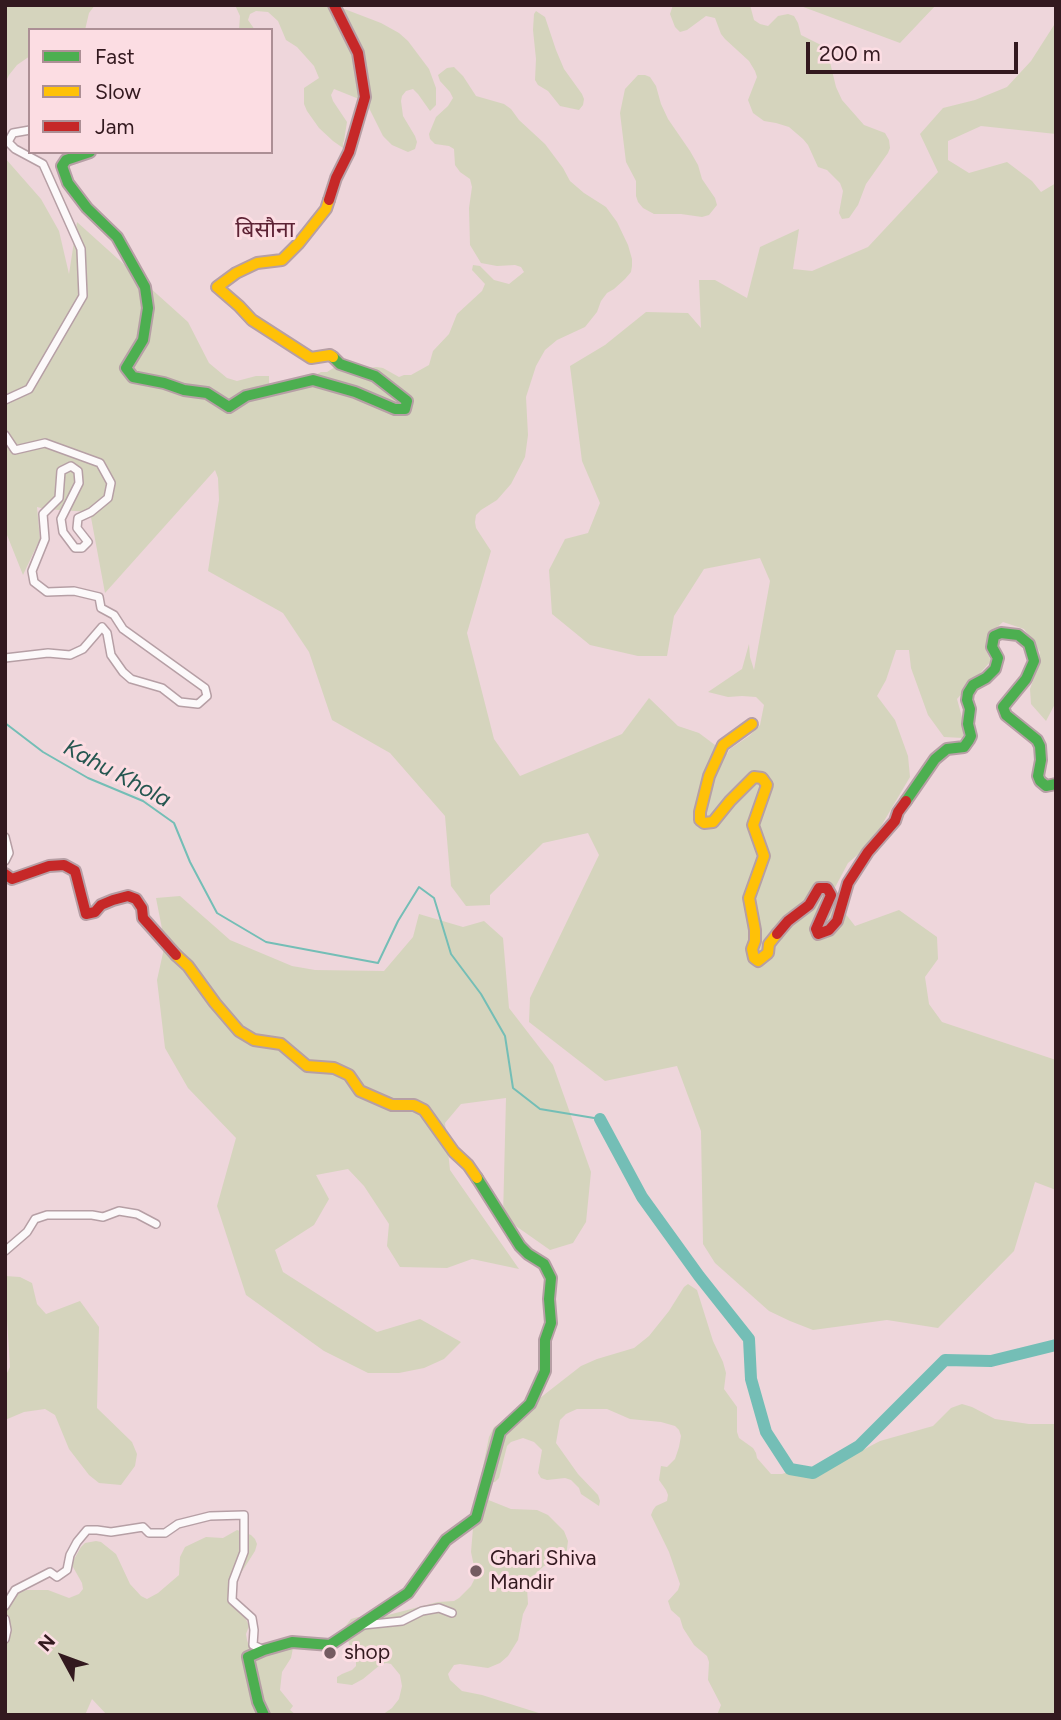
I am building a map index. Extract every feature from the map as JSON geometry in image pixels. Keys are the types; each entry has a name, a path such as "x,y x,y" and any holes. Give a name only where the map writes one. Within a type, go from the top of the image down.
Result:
{"street":[{"path":"84,154 66,160 62,166 68,183 87,208 117,237 145,288 148,308 143,340 126,368 133,377 207,393 229,407 246,396 313,380 355,392 394,409 405,409 407,401 375,376 340,364 330,355 312,358 252,320 217,287 236,273 257,263 282,260 326,209 336,178 349,152 365,97 358,53 334,5"},
{"path":"5,400 29,389 83,296 81,249 43,164 15,149 8,142 13,133 28,130"},
{"path":"5,435 15,450 45,443 100,463 111,483 108,498 91,512 78,518 77,528 88,542 82,548 75,548 63,532 61,519 79,484 78,471 71,466 61,471 59,498 43,514 45,539 32,572 34,582 47,592 74,591 99,597 101,608 114,615 123,629 205,688 207,696 198,704 180,702 162,688 131,679 111,655 107,633 102,627 83,649 70,655 48,653 5,658"},
{"path":"752,724 723,745 709,776 699,820 704,823 713,821 754,777 762,778 767,785 753,825 764,856 749,898 755,930 752,949 754,958 758,961 768,954 769,944 788,921 809,905 819,888 827,888 831,895 816,929 818,934 829,930 837,921 848,883 868,852 895,821 898,812 935,759 947,749 964,747 969,740 968,693 973,685 995,669 998,658 992,647 994,636 1001,633 1018,635 1028,644 1034,661 1026,679 1003,707 1006,715 1037,740 1040,746 1040,781 1046,786 1056,783"},
{"path":"5,837 9,853 5,861"},
{"path":"5,874 12,879 49,866 64,865 75,871 86,914 95,912 101,905 113,900 128,896 136,899 142,908 143,918 188,966 239,1031 254,1040 281,1044 307,1066 334,1068 349,1075 360,1091 392,1105 414,1105 424,1110 454,1152 468,1165 520,1246 544,1264 551,1278 551,1323 545,1340 545,1371 530,1404 500,1432 476,1518 446,1540 408,1593 330,1645 292,1642 248,1657 258,1702 264,1715"},
{"path":"5,1251 27,1232 35,1219 47,1215 103,1217 119,1212 137,1214 156,1224"},
{"path":"5,1606 15,1590 50,1572 57,1577 67,1570 70,1555 87,1531 111,1532 143,1527 149,1533 164,1532 178,1524 210,1516 244,1515 244,1552 233,1581 232,1600 253,1618 253,1645 264,1650"},
{"path":"358,1626 402,1621 422,1611 439,1608 452,1613"},
{"path":"5,1619 5,1639"}],"green space":[{"path":"5,5 95,5 89,13 85,28 28,28 28,57 17,65 5,83"},
{"path":"235,5 334,5 399,33 429,69 436,88 436,105 430,111 413,89 402,96 403,116 415,136 415,149 408,152 392,145 383,136 364,103 334,89 331,95 333,101 347,122 343,148 333,141 319,128 304,104 304,88 319,78 314,66 297,47 286,40 278,21 268,12 256,11 250,14 248,20 254,28 239,28 240,16"},
{"path":"673,5 750,5 754,20 768,26 778,16 788,14 794,16 801,35 821,45 829,58 842,100 864,125 885,133 889,140 888,153 866,184 858,205 849,218 842,219 839,213 843,191 840,183 827,170 818,167 803,139 789,127 764,121 753,113 748,100 757,77 755,71 749,61 721,34 715,18 706,16 680,32 670,14"},
{"path":"798,5 936,5 900,43"},
{"path":"536,11 545,17 564,69 582,94 583,105 579,110 560,106 535,80 533,30"},
{"path":"1056,22 1056,134 981,126 948,141 948,160 969,173 1007,162 1032,181 1041,192 1056,183 1056,702 1046,721 1031,704 1030,689 1040,652 1024,629 1003,622 990,633 986,650 991,661 957,699 963,721 963,738 944,737 928,715 911,668 909,650 896,650 886,680 877,696 895,720 908,756 910,777 880,828 862,851 848,863 831,895 855,926 899,910 937,937 938,959 925,977 929,1004 942,1022 1056,1060 1056,1190 1035,1182 1014,1251 938,1328 887,1320 813,1330 769,1311 715,1263 703,1244 701,1131 677,1066 605,1081 529,1022 530,998 599,855 588,833 543,843 490,895 490,905 466,906 451,886 445,816 390,753 332,720 309,652 283,613 208,571 219,500 215,470 105,593 90,512 37,507 40,539 23,575 5,530 5,158 41,199 59,231 69,274 77,222 188,322 209,363 227,378 237,381 269,376 269,388 310,378 340,364 365,373 369,368 383,368 399,377 411,375 429,365 433,351 449,334 457,314 482,291 485,284 472,270 473,265 480,266 494,280 509,284 524,272 521,267 515,265 481,263 470,245 470,179 455,165 454,149 435,144 429,134 436,117 453,98 438,75 447,68 454,67 476,96 504,104 511,109 545,144 570,181 606,207 628,245 632,266 625,279 607,293 585,327 557,340 545,350 536,366 526,397 528,435 525,457 511,484 497,500 476,515 476,528 491,551 467,633 494,739 520,776 622,734 649,698 678,726 699,733 727,754 760,725 764,705 756,697 728,697 708,692 742,669 749,644 754,670 770,581 760,558 704,569 674,616 667,656 638,656 590,645 552,614 549,570 565,539 588,533 600,503 582,461 570,366 605,345 646,312 688,313 701,328 699,280 715,280 747,298 760,247 799,229 793,269 812,271 868,247 938,172 920,134 943,108 975,100 1007,87 1031,61"},
{"path":"638,75 650,77 656,86 668,119 690,151 702,179 715,198 717,205 709,215 702,217 654,214 638,202 636,181 626,162 620,113 625,89"},
{"path":"180,896 230,940 292,966 315,970 384,971 413,937 419,914 463,927 484,921 503,938 509,1008 553,1065 591,1172 586,1222 573,1243 550,1250 503,1217 506,1098 461,1104 445,1123 450,1170 519,1269 472,1259 447,1268 400,1267 387,1246 389,1224 364,1186 348,1169 316,1175 329,1199 314,1225 275,1250 283,1272 377,1332 420,1319 461,1342 444,1359 424,1368 399,1373 368,1373 324,1351 246,1295 217,1206 236,1138 188,1088 165,1048 157,980 165,944 156,898"},
{"path":"5,1276 20,1277 32,1283 37,1304 46,1314 80,1301 99,1327 97,1408 132,1442 137,1454 135,1466 121,1485 99,1483 89,1475 69,1449 55,1415 45,1409 24,1412 5,1420 5,1377 10,1367"},
{"path":"688,1284 697,1290 713,1341 723,1362 726,1373 724,1389 737,1407 739,1438 753,1448 757,1458 771,1474 838,1463 880,1441 933,1426 951,1408 962,1404 995,1419 1029,1424 1056,1424 1056,1715 717,1715 721,1705 708,1680 707,1656 694,1645 668,1601 680,1584 669,1552 651,1515 656,1506 667,1501 668,1495 659,1480 661,1466 667,1467 675,1459 681,1436 679,1430 661,1422 630,1419 607,1409 577,1409 566,1414 560,1420 556,1443 578,1474 598,1495 599,1506 581,1494 571,1480 541,1478 538,1473 542,1450 534,1442 523,1438 507,1446 499,1478 489,1483 483,1480 481,1476 489,1437 494,1427 540,1398 581,1366 634,1348 649,1336"},
{"path":"486,1499 511,1509 537,1510 548,1515 564,1531 568,1541 566,1557 544,1566 533,1576 527,1588 528,1604 523,1614 518,1640 508,1656 488,1668 454,1665 448,1674 450,1680 462,1691 545,1715 382,1715 399,1699 402,1686 400,1675 391,1664 386,1663 352,1685 337,1683 337,1677 356,1666 344,1628 351,1619 358,1617 388,1615 459,1598 471,1586 476,1576 471,1552 475,1504"},
{"path":"237,1530 251,1535 257,1544 236,1581 233,1592 236,1607 249,1626 246,1634 249,1646 256,1650 288,1646 293,1648 291,1658 282,1672 280,1690 293,1706 290,1710 296,1715 107,1715 92,1699 85,1715 5,1715 5,1595 27,1590 48,1590 69,1598 79,1594 83,1589 82,1583 73,1567 73,1561 85,1543 96,1541 116,1554 130,1584 147,1599 179,1575 180,1557 185,1547 206,1537 223,1538"}],"waterway":[{"name":"Kahu Khola","path":"5,723 43,752 88,778 143,801 174,823 190,862 217,913 266,942 378,963 398,921 419,887 434,898 451,954 481,994 505,1036 513,1088 540,1109 600,1119"},
{"path":"600,1119 642,1197 749,1339 751,1379 766,1432 790,1469 813,1473 859,1446 945,1360 991,1361 1056,1345"}],"traffic: fast":[{"path":"84,154 66,160 62,166 68,183 87,208 117,237 145,287 148,308 143,340 126,368 133,377 207,393 229,407 246,396 313,380 355,392 395,409 405,409 407,401 375,376 340,364 333,357"},
{"path":"906,801 935,759 947,749 964,747 969,740 968,693 973,685 995,669 998,658 992,647 994,636 1001,633 1018,635 1029,644 1034,661 1026,679 1003,707 1006,715 1037,740 1040,746 1040,781 1046,786 1056,784"},
{"path":"264,1715 258,1702 248,1657 292,1642 330,1645 408,1593 446,1540 476,1518 500,1432 530,1404 545,1371 545,1340 551,1323 551,1278 544,1264 520,1246 477,1178"}],"traffic: slow":[{"path":"329,200 326,209 282,260 257,263 236,273 217,287 252,320 311,358 330,355 333,357"},
{"path":"752,724 723,745 709,776 700,820 704,823 713,822 754,777 762,778 767,785 753,825 764,856 749,898 755,930 752,949 754,958 758,961 768,953 769,944 777,934"},
{"path":"176,955 188,966 239,1031 254,1040 281,1044 307,1066 334,1068 349,1075 360,1091 392,1105 414,1105 424,1110 454,1152 477,1178"}],"traffic: jam":[{"path":"329,200 349,152 365,97 358,53 334,5"},
{"path":"777,934 788,921 809,905 819,888 827,888 831,895 816,929 818,934 829,930 837,921 848,883 868,852 895,821 906,801"},
{"path":"5,874 12,879 49,866 64,865 75,871 86,914 95,912 101,905 113,900 128,896 136,899 142,908 143,918 176,955"}],"place":[{"name":"Ghari Shiva Mandir","path":"476,1571"},
{"name":"shop","path":"330,1653"}],"district":[{"name":"बिसौना","path":"265,230"}]}
